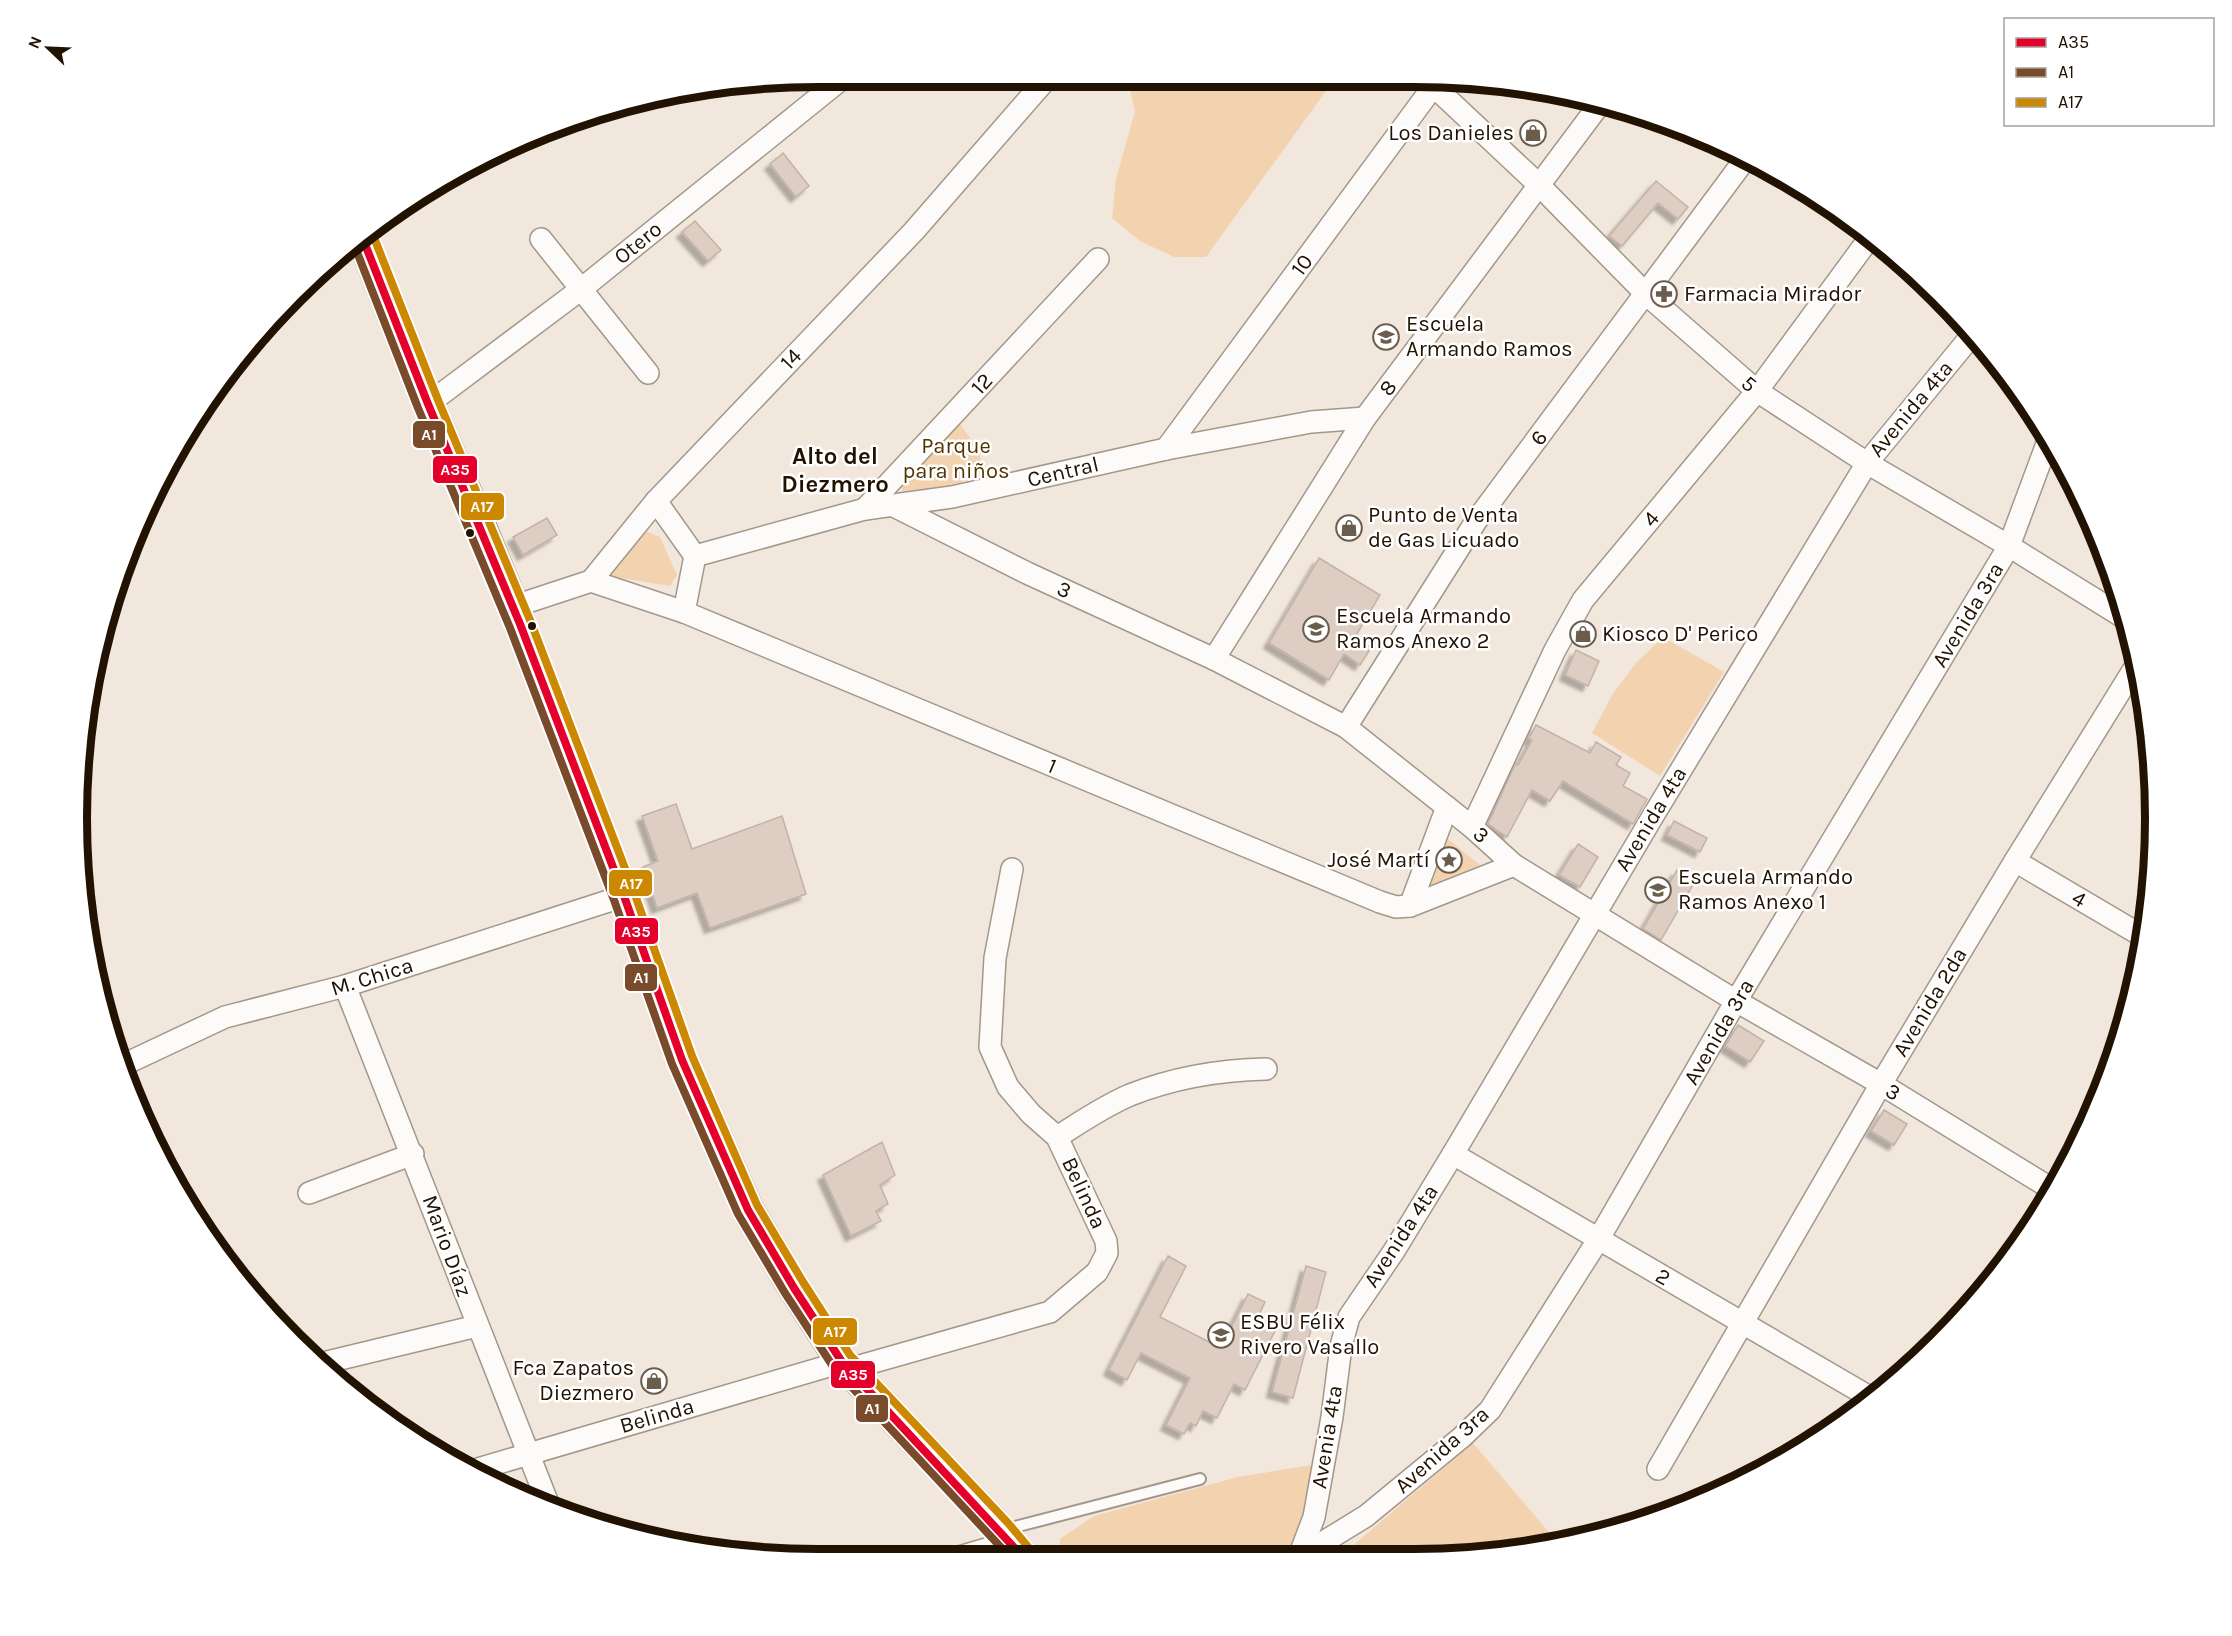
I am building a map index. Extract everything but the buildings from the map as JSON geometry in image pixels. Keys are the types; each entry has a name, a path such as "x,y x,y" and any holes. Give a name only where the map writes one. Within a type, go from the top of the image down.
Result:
{"main road":[{"path":"365,244 512,607 624,896 682,1060 748,1210 794,1288 846,1366 1011,1543"}],"street":[{"name":"Otero","path":"428,404 580,291 830,87"},
{"name":"14","path":"591,581 656,501 914,231 1038,87"},
{"name":"10","path":"1166,449 1428,88"},
{"name":"5","path":"1438,88 1539,185 1646,294 1757,391 1867,463 2009,546 2115,612"},
{"name":"8","path":"1214,659 1365,418 1595,110"},
{"name":"6","path":"1347,727 1476,521 1741,164"},
{"path":"541,239 580,291 648,373"},
{"name":"4","path":"1472,827 1555,650 1583,600 1757,391 1866,243"},
{"name":"12","path":"865,509 1098,259"},
{"name":"Avenida 4ta","path":"1349,1317 1394,1251 1453,1154 1594,914 1867,463 1968,340"},
{"name":"Central","path":"695,556 865,509 952,497 1166,449 1311,422 1365,418"},
{"name":"Avenida 3ra","path":"1310,1549 1366,1516 1462,1437 1490,1410 1598,1240 1736,1001 2009,546 2045,449"},
{"path":"656,501 695,556 684,612"},
{"name":"3","path":"894,506 1028,573 1214,659 1347,727 1448,807 1514,865 1736,1001 1881,1084 2046,1186"},
{"path":"512,607 591,581"},
{"name":"1","path":"591,581 684,612 1396,907 1410,906 1514,865"},
{"name":"Avenida 2da","path":"1658,1469 1881,1084 2131,673"},
{"path":"1410,906 1448,807"},
{"name":"4","path":"2015,861 2136,932"},
{"name":"Belinda","path":"483,1467 846,1366 1050,1312 1097,1272 1107,1253 1106,1241 1058,1137 1031,1114 1008,1088 990,1047 995,958 1012,868"},
{"name":"M. Chica","path":"129,1062 225,1017 345,986 624,896"},
{"name":"Mario Díaz","path":"345,986 545,1496"},
{"path":"1058,1137 1129,1096 1171,1081 1225,1070 1266,1069"},
{"path":"309,1193 412,1154"},
{"name":"2","path":"1453,1154 1864,1394"},
{"name":"Avenia 4ta","path":"1304,1549 1314,1517 1332,1417 1341,1346 1349,1317"},
{"path":"329,1362 477,1326"},
{"path":"989,1549 1011,1543"}],"lane":[{"path":"1011,1543 1200,1479"}],"green space":[{"path":"1129,87 1329,87 1206,257 1174,257 1140,241 1112,218 1116,179 1135,111"},
{"name":"Parque para niños","path":"958,421 979,451 984,476 906,497 899,483"},
{"path":"645,531 660,537 677,575 670,586 609,576"},
{"path":"1663,637 1724,672 1660,776 1592,733 1612,695 1636,663"},
{"path":"1443,835 1480,865 1425,887"},
{"path":"1473,1443 1552,1536 1509,1543 1462,1547 1349,1549"},
{"path":"1318,1464 1303,1538 1289,1549 1061,1549 1060,1547 1060,1539 1094,1516 1238,1477"}],"transit line":[{"name":"A17","path":"374,237 438,400 530,620 634,892 692,1056 757,1205 850,1355 1030,1549"},
{"name":"A35","path":"365,244 428,404 520,624 624,896 682,1060 748,1210 794,1288 842,1362 1016,1549"},
{"name":"A1","path":"357,251 418,408 510,628 614,900 672,1064 738,1214 785,1293 834,1368 1002,1549"}],"place":[{"name":"Los Danieles","path":"1533,133"},
{"name":"Farmacia Mirador","path":"1664,294"},
{"name":"Escuela Armando Ramos","path":"1386,337"},
{"name":"Punto de Venta de Gas Licuado","path":"1349,528"},
{"name":"Escuela Armando Ramos Anexo 2","path":"1316,629"},
{"name":"Kiosco D' Perico","path":"1583,634"},
{"name":"José Martí","path":"1449,860"},
{"name":"Escuela Armando Ramos Anexo 1","path":"1658,890"},
{"name":"ESBU Félix Rivero Vasallo","path":"1221,1335"},
{"name":"Fca Zapatos Diezmero","path":"654,1381"}],"district":[{"name":"Alto del Diezmero","path":"835,470"}]}
